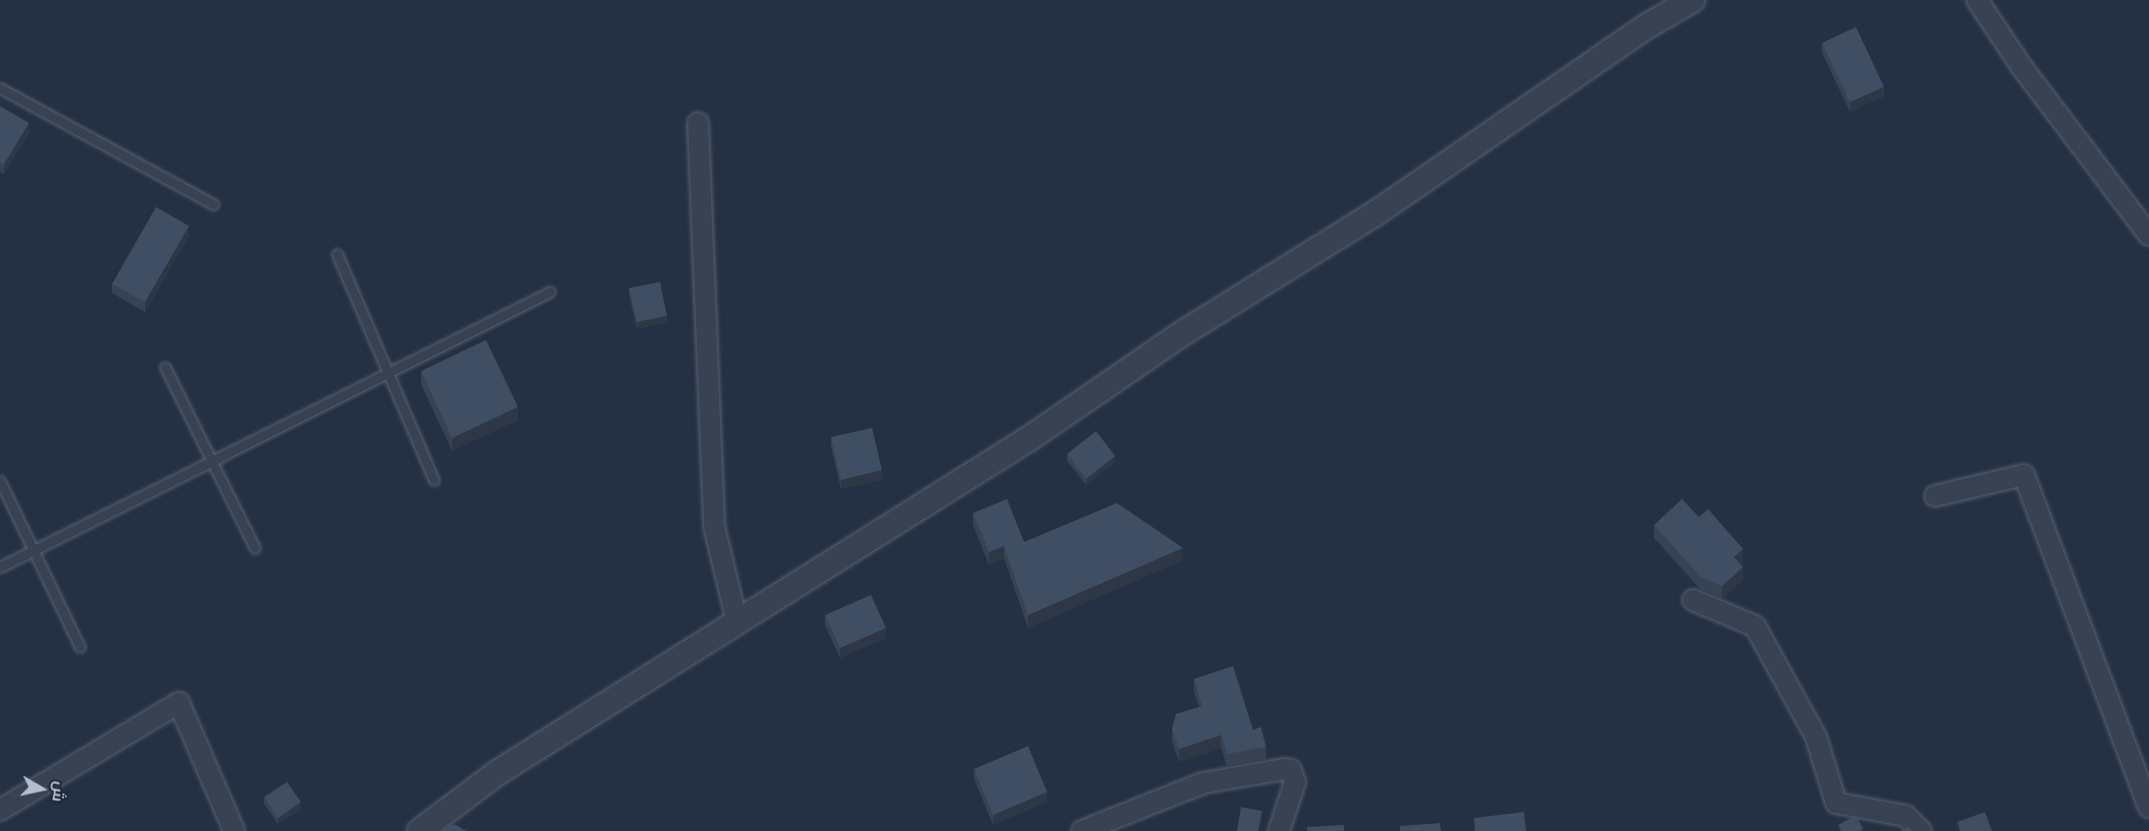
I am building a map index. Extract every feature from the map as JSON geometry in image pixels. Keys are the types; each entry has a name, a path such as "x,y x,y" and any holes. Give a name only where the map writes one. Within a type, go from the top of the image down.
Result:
{"street":[{"path":"420,831 497,773 1376,213 1639,31 1691,0"},
{"path":"1976,3 2149,235"},
{"path":"698,123 714,526 737,622"},
{"path":"1935,496 2024,475 2149,807"},
{"path":"1693,600 1755,627 1816,737 1836,803 1906,816 1922,831"},
{"path":"0,810 179,703 234,831"},
{"path":"1082,831 1203,783 1284,769 1291,770 1295,782 1279,831"}],"lane":[{"path":"0,88 213,204"},
{"path":"337,254 434,480"},
{"path":"0,567 550,292"},
{"path":"165,367 255,548"},
{"path":"0,482 80,647"}],"building":[{"path":"1856,27 1884,87 1850,102 1822,43"},
{"path":"0,106 29,123 4,164 0,162"},
{"path":"156,207 189,226 145,302 112,284"},
{"path":"660,282 667,316 637,322 629,288"},
{"path":"486,340 518,407 452,438 421,371"},
{"path":"872,428 882,470 841,480 831,437"},
{"path":"1096,431 1115,456 1086,479 1067,454"},
{"path":"1007,499 1024,542 1117,503 1183,548 1028,615 1004,546 989,552 973,513"},
{"path":"1682,499 1699,517 1708,509 1743,549 1734,557 1743,567 1722,586 1701,577 1654,525"},
{"path":"871,595 886,628 840,648 825,615"},
{"path":"1233,666 1253,730 1261,727 1266,747 1227,754 1221,735 1179,749 1172,728 1176,714 1202,706 1194,679"},
{"path":"1028,746 1047,792 993,815 974,769"},
{"path":"287,782 301,802 278,818 264,797"},
{"path":"1241,807 1262,811 1258,831 1237,831"},
{"path":"1524,812 1526,831 1475,831 1474,818"},
{"path":"1985,812 1992,831 1960,831 1957,822"},
{"path":"1856,815 1863,829 1841,831 1838,825"},
{"path":"1440,823 1441,831 1400,831 1400,826"},
{"path":"447,824 456,825 467,831 443,831"},
{"path":"1344,825 1344,831 1307,831 1307,827"},
{"path":"1909,827 1912,831 1900,831"}]}
